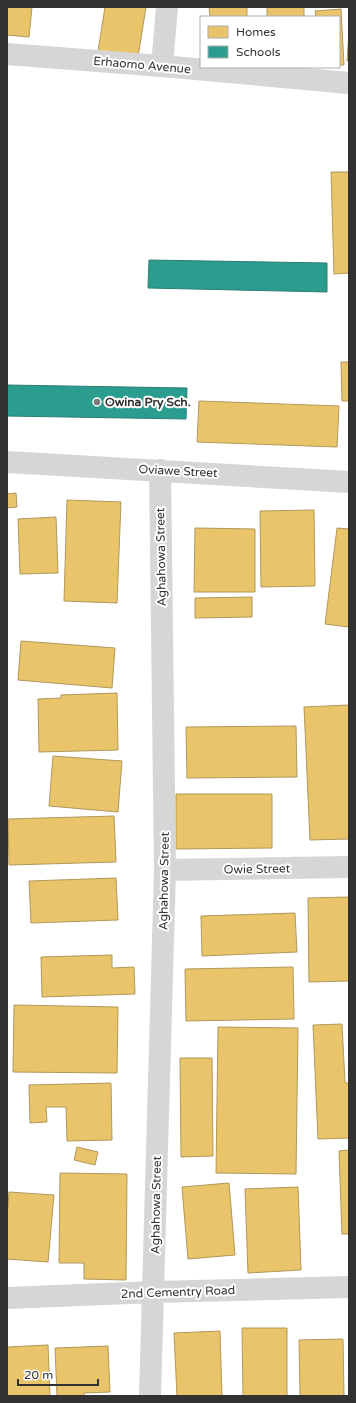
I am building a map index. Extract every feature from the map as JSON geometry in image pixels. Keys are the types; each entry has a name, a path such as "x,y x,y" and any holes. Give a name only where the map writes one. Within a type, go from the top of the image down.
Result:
{"street":[{"path":"162,66 167,7"},
{"name":"Erhaomo Avenue","path":"7,54 349,83"},
{"name":"Oviawe Street","path":"7,462 349,482"},
{"name":"Aghahowa Street","path":"150,1396 165,870 160,470"},
{"name":"Owie Street","path":"165,870 349,867"},
{"name":"2nd Cementry Road","path":"7,1298 154,1292 349,1287"}],"building: Homes":[{"path":"7,7 32,7 29,37 7,35"},
{"path":"105,7 146,7 138,57 98,51"},
{"path":"209,7 247,7 247,16 210,16"},
{"path":"267,7 304,7 304,16 267,16"},
{"path":"341,9 344,65 340,65 340,16 316,16 315,11"},
{"path":"349,32 349,61 347,61"},
{"path":"331,172 349,172 349,273 334,274"},
{"path":"341,362 349,362 349,401 342,401"},
{"path":"199,401 339,406 337,447 197,442"},
{"path":"16,493 17,507 7,508 7,494"},
{"path":"67,500 121,502 117,603 64,601"},
{"path":"314,510 315,586 261,587 260,511"},
{"path":"56,517 58,573 20,574 18,519"},
{"path":"195,528 255,529 255,592 194,592"},
{"path":"337,528 349,529 349,627 325,624"},
{"path":"252,597 252,617 195,618 195,598"},
{"path":"21,641 115,648 112,688 18,680"},
{"path":"117,693 118,750 39,752 38,699 61,698 61,695"},
{"path":"349,705 349,839 310,840 304,707"},
{"path":"296,726 297,777 187,778 186,727"},
{"path":"53,756 122,761 118,812 49,806"},
{"path":"176,794 272,794 272,848 176,849"},
{"path":"114,816 116,862 9,865 8,819"},
{"path":"116,878 118,920 31,923 29,881"},
{"path":"349,897 349,981 309,982 308,898"},
{"path":"295,913 297,952 202,956 201,916"},
{"path":"112,955 112,968 134,967 135,994 42,997 41,957"},
{"path":"293,967 294,1019 186,1021 185,969"},
{"path":"14,1005 118,1007 117,1073 13,1072"},
{"path":"342,1024 345,1083 349,1083 349,1138 318,1139 313,1025"},
{"path":"218,1027 298,1028 296,1174 216,1173"},
{"path":"180,1058 212,1058 213,1156 181,1157"},
{"path":"111,1083 112,1140 67,1141 66,1107 46,1107 47,1122 30,1123 29,1085"},
{"path":"77,1147 98,1152 95,1165 74,1160"},
{"path":"349,1150 349,1234 342,1234 339,1151"},
{"path":"60,1173 127,1174 126,1280 84,1279 84,1263 59,1263"},
{"path":"229,1183 235,1255 188,1259 182,1187"},
{"path":"298,1187 301,1270 248,1273 245,1189"},
{"path":"9,1192 54,1195 48,1262 7,1259 7,1218"},
{"path":"242,1328 287,1328 287,1396 243,1396"},
{"path":"220,1331 222,1396 177,1396 174,1333"},
{"path":"343,1339 344,1396 300,1396 299,1340"},
{"path":"48,1345 50,1396 7,1396 7,1347"},
{"path":"108,1346 110,1392 84,1393 84,1396 57,1396 55,1348"}],"building: Schools":[{"path":"149,260 327,263 327,292 148,288"},
{"name":"Owina Pry Sch.","path":"7,385 187,388 186,419 7,416"}],"place":[{"name":"Owina Pry Sch.","path":"97,402"}]}
